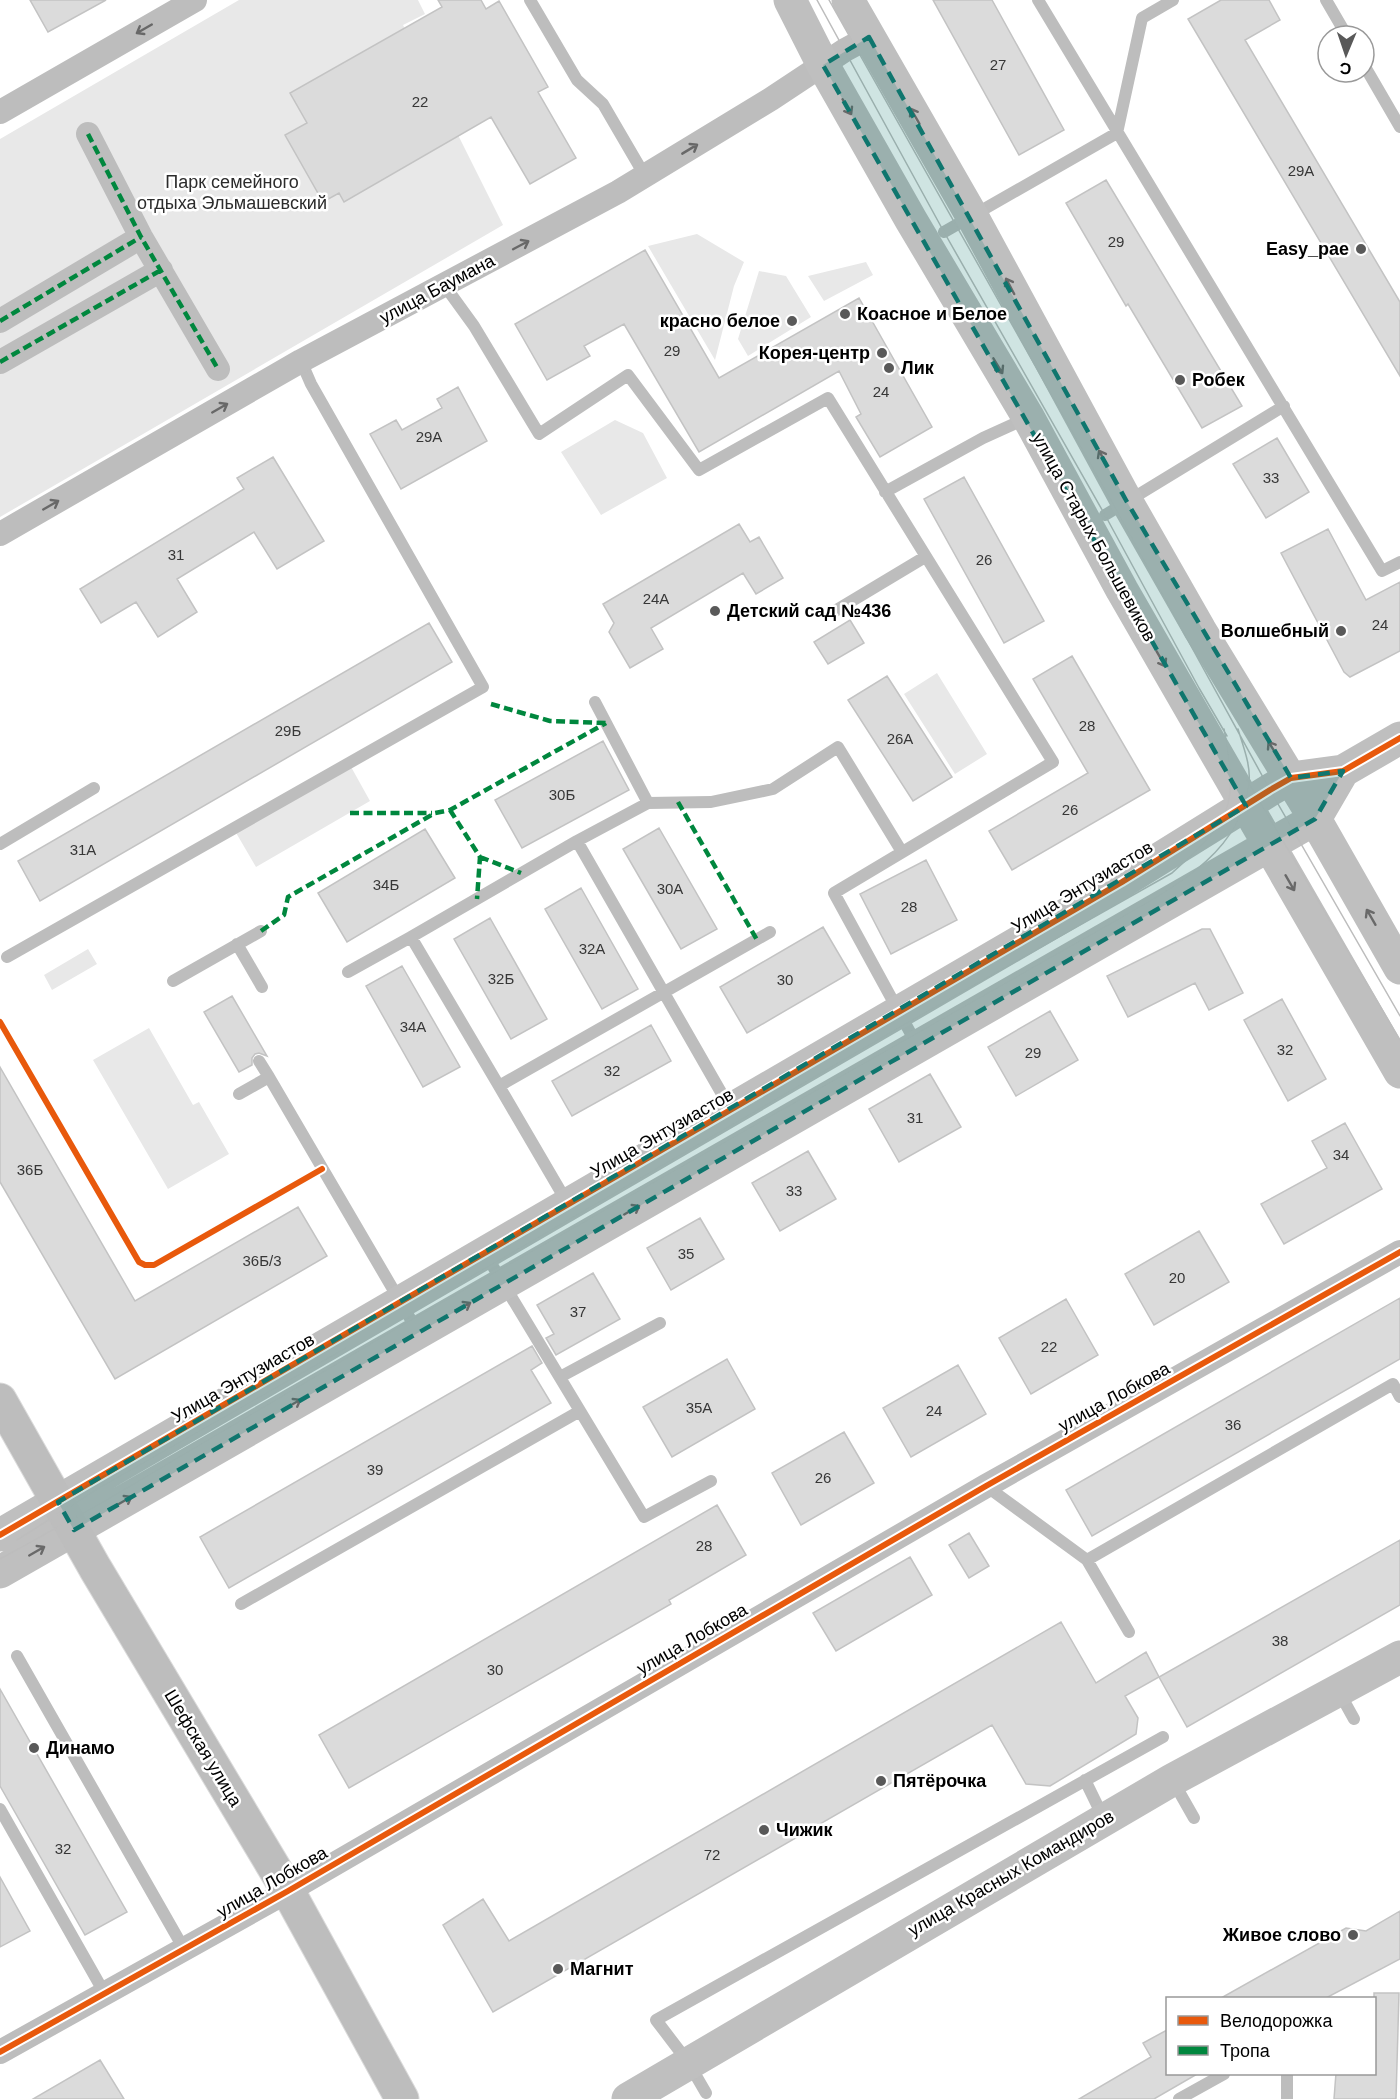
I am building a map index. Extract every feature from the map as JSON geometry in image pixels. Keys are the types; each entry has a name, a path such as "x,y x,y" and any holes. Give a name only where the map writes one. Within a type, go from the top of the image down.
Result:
{"main road":[{"name":"Шефская улица","path":"0,1400 288,1891 402,2099"}],"street":[{"path":"0,112 195,0"},
{"name":"улица Старых Большевиков","path":"790,0 823,64 911,220 1028,417 1122,590 1400,1072"},
{"path":"848,0 972,216 1116,509 1200,630 1291,778 1400,968"},
{"name":"улица Баумана","path":"0,534 301,362 645,176 869,37"},
{"path":"88,134 141,237 218,369"},
{"path":"0,321 141,237"},
{"path":"0,362 161,270"},
{"path":"1315,819 1343,771 1400,738"},
{"name":"Улица Энтузиастов","path":"0,1572 66,1516 400,1303 1122,882 1291,778 1343,771"},
{"name":"Улица Энтузиастов","path":"0,1535 66,1516 418,1332 1315,819"},
{"name":"улица Лобкова","path":"0,2052 288,1891 986,1486 1400,1252"},
{"name":"улица Красных Командиров","path":"628,2099 1172,1780 1400,1657"}],"lane":[{"path":"530,0 577,80 603,104 645,176"},
{"path":"1038,0 1382,571 1400,562"},
{"path":"944,232 1117,133 1142,18 1173,0"},
{"path":"1326,0 1340,24"},
{"path":"1375,84 1400,127"},
{"path":"445,286 474,326 539,434 628,375 699,470 828,398 1053,762 834,893 918,1046"},
{"path":"7,957 483,687 311,384 301,362"},
{"path":"1116,509 1284,406"},
{"path":"885,492 983,438 1028,417"},
{"path":"835,611 925,557"},
{"path":"596,702 648,803"},
{"path":"348,972 648,803 711,802 773,789 838,747 902,852"},
{"path":"0,844 94,788"},
{"path":"577,841 731,1110"},
{"path":"173,981 261,931"},
{"path":"499,1086 771,932"},
{"path":"411,938 568,1205"},
{"path":"237,944 262,987"},
{"path":"259,1061 418,1332"},
{"path":"239,1094 268,1077"},
{"path":"485,1254 644,1517 711,1481"},
{"path":"560,1377 660,1323"},
{"path":"1088,1560 1392,1384 1400,1397"},
{"path":"241,1604 580,1411"},
{"path":"986,1486 1088,1560 1129,1632"},
{"path":"17,1656 184,1948"},
{"path":"1339,1691 1354,1719"},
{"path":"706,2093 688,2062 657,2020 1163,1737"},
{"path":"1085,1780 1104,1819"},
{"path":"1172,1780 1194,1818"},
{"path":"0,1809 105,1994"},
{"path":"1179,2099 1221,2075"},
{"path":"1287,2075 1287,2099"}],"highlighted area":[{"path":"869,37 1127,502 1291,778 1343,771 1315,819 74,1530 58,1502 1246,806 823,65"}],"green space":[{"name":"Парк семейного отдыха Эльмашевский","path":"239,0 418,0 425,14 403,25 503,225 0,517 0,139"},
{"path":"697,234 744,262 734,286 715,360 648,246"},
{"path":"866,262 873,275 824,301 808,276"},
{"path":"759,271 786,276 811,317 748,356 738,339"},
{"path":"615,420 643,433 667,478 601,515 561,452"},
{"path":"937,673 987,754 955,774 904,694"},
{"path":"350,765 370,801 256,867 235,831"},
{"path":"88,949 97,964 52,990 44,975"},
{"path":"149,1028 193,1105 199,1102 229,1154 168,1189 93,1060"}],"building":[{"path":"30,0 106,0 48,32"},
{"path":"438,0 481,0 486,9 499,1 548,87 538,92 576,158 530,184 491,117 344,202 339,193 323,202 285,135 307,123 290,93 442,7"},
{"path":"933,0 992,0 1064,130 1019,155"},
{"path":"1221,0 1269,0 1280,20 1245,40 1400,302 1400,376 1188,19"},
{"path":"1106,180 1242,406 1202,428 1128,304 1126,306 1066,203"},
{"path":"645,250 719,378 859,298 932,427 880,457 856,417 861,414 839,371 699,452 624,324 584,346 590,356 547,380 515,324"},
{"path":"458,387 487,441 401,489 370,434 396,420 402,430 442,408 437,399"},
{"path":"1277,438 1309,492 1266,518 1233,464"},
{"path":"273,457 324,541 277,569 254,532 177,579 197,612 158,637 136,602 101,623 80,589 244,489 237,478"},
{"path":"964,477 1044,621 1004,643 924,499"},
{"path":"739,524 750,542 759,537 783,578 756,594 743,573 651,628 663,649 630,668 609,632 614,623 603,604"},
{"path":"1328,529 1366,600 1400,582 1400,651 1350,677 1344,672 1281,553"},
{"path":"850,620 864,643 828,664 814,642"},
{"path":"429,623 452,662 40,901 18,861"},
{"path":"1072,656 1150,790 1012,870 989,831 1088,773 1033,679"},
{"path":"887,676 952,777 913,801 848,700"},
{"path":"603,741 629,790 522,848 495,800"},
{"path":"659,828 717,929 681,949 623,849"},
{"path":"425,829 455,878 347,942 318,893"},
{"path":"926,860 957,920 891,954 860,894"},
{"path":"581,888 638,989 602,1009 545,909"},
{"path":"490,918 547,1019 511,1039 454,939"},
{"path":"823,927 850,973 747,1033 720,987"},
{"path":"1202,929 1210,929 1243,993 1209,1010 1195,983 1128,1017 1107,976"},
{"path":"402,966 460,1067 423,1087 366,986"},
{"path":"232,996 267,1056 255,1054 252,1058 252,1065 239,1072 204,1012"},
{"path":"1282,999 1326,1079 1288,1101 1244,1020"},
{"path":"1050,1011 1078,1060 1016,1096 988,1047"},
{"path":"651,1025 671,1061 572,1116 552,1081"},
{"path":"0,1067 135,1301 298,1207 327,1256 115,1379 0,1182"},
{"path":"930,1074 961,1127 899,1162 869,1109"},
{"path":"1345,1123 1382,1189 1284,1244 1261,1204 1327,1168 1312,1141"},
{"path":"808,1151 836,1199 780,1231 752,1183"},
{"path":"700,1218 724,1259 671,1290 647,1248"},
{"path":"1199,1231 1229,1282 1154,1325 1125,1274"},
{"path":"593,1273 620,1319 556,1355 546,1338 554,1334 537,1305"},
{"path":"1400,1298 1400,1359 1092,1536 1066,1490"},
{"path":"1066,1299 1098,1355 1031,1394 999,1338"},
{"path":"532,1346 542,1363 531,1370 551,1403 229,1588 200,1537"},
{"path":"727,1359 755,1409 672,1457 643,1407"},
{"path":"958,1365 986,1414 911,1457 883,1408"},
{"path":"844,1432 874,1483 801,1525 772,1473"},
{"path":"717,1505 746,1555 669,1600 671,1604 349,1788 319,1735"},
{"path":"969,1533 989,1566 969,1578 949,1545"},
{"path":"1400,1540 1400,1605 1187,1727 1159,1677"},
{"path":"910,1557 932,1595 836,1651 813,1613"},
{"path":"1061,1622 1096,1683 1146,1652 1159,1677 1125,1696 1138,1718 1136,1734 1050,1786 1026,1784 992,1725 493,2012 443,1925 483,1899 509,1941"},
{"path":"0,1689 127,1912 85,1935 0,1786"},
{"path":"0,1877 30,1931 0,1947"},
{"path":"1400,1911 1400,1959 1328,1997 1223,1997 1346,1928 1366,1931"},
{"path":"1374,1993 1399,1993 1396,2099 1334,2099 1336,2075 1376,2075 1376,1997"},
{"path":"1166,2031 1166,2075 1196,2075 1154,2099 1079,2099 1151,2057 1143,2043"},
{"path":"100,2060 124,2099 33,2099"}],"tram line":[{"path":"817,0 944,232 1105,515 1227,736"},
{"path":"829,0 1116,509 1270,790 1400,1016"},
{"path":"458,1284 905,1024 1172,873 1211,835 1226,811 1230,776 1224,729"},
{"path":"0,1559 105,1501 411,1320 1117,920 1181,881 1218,849 1233,830 1243,808 1249,783 1249,769 1238,729"},
{"path":"1247,780 1400,1040"},
{"path":"17,1540 99,1488 346,1348"}],"marked path":[{"path":"88,134 141,237 218,369"},
{"path":"0,321 141,237"},
{"path":"0,362 161,270"},
{"path":"491,704 550,721 606,723"},
{"path":"261,931 284,915 288,897 435,813 450,810 606,723"},
{"path":"678,802 757,940"},
{"path":"450,810 480,857 477,899"},
{"path":"350,813 432,813"},
{"path":"480,857 521,873"}],"cycle path":[{"path":"0,1535 1122,882 1291,778 1343,771 1400,738"},
{"path":"0,1022 139,1262 145,1265 154,1265 322,1169"},
{"path":"0,2052 288,1891 986,1486 1400,1252"}],"place":[{"name":"Easy_pae","path":"1361,249"},
{"name":"Коасное и Белое","path":"845,314"},
{"name":"красно белое","path":"792,321"},
{"name":"Корея-центр","path":"882,353"},
{"name":"Лик","path":"889,368"},
{"name":"Робек","path":"1180,380"},
{"name":"Детский сад №436","path":"715,611"},
{"name":"Волшебный","path":"1341,631"},
{"name":"Динамо","path":"34,1748"},
{"name":"Пятёрочка","path":"881,1781"},
{"name":"Чижик","path":"764,1830"},
{"name":"Живое слово","path":"1353,1935"},
{"name":"Магнит","path":"558,1969"}]}
